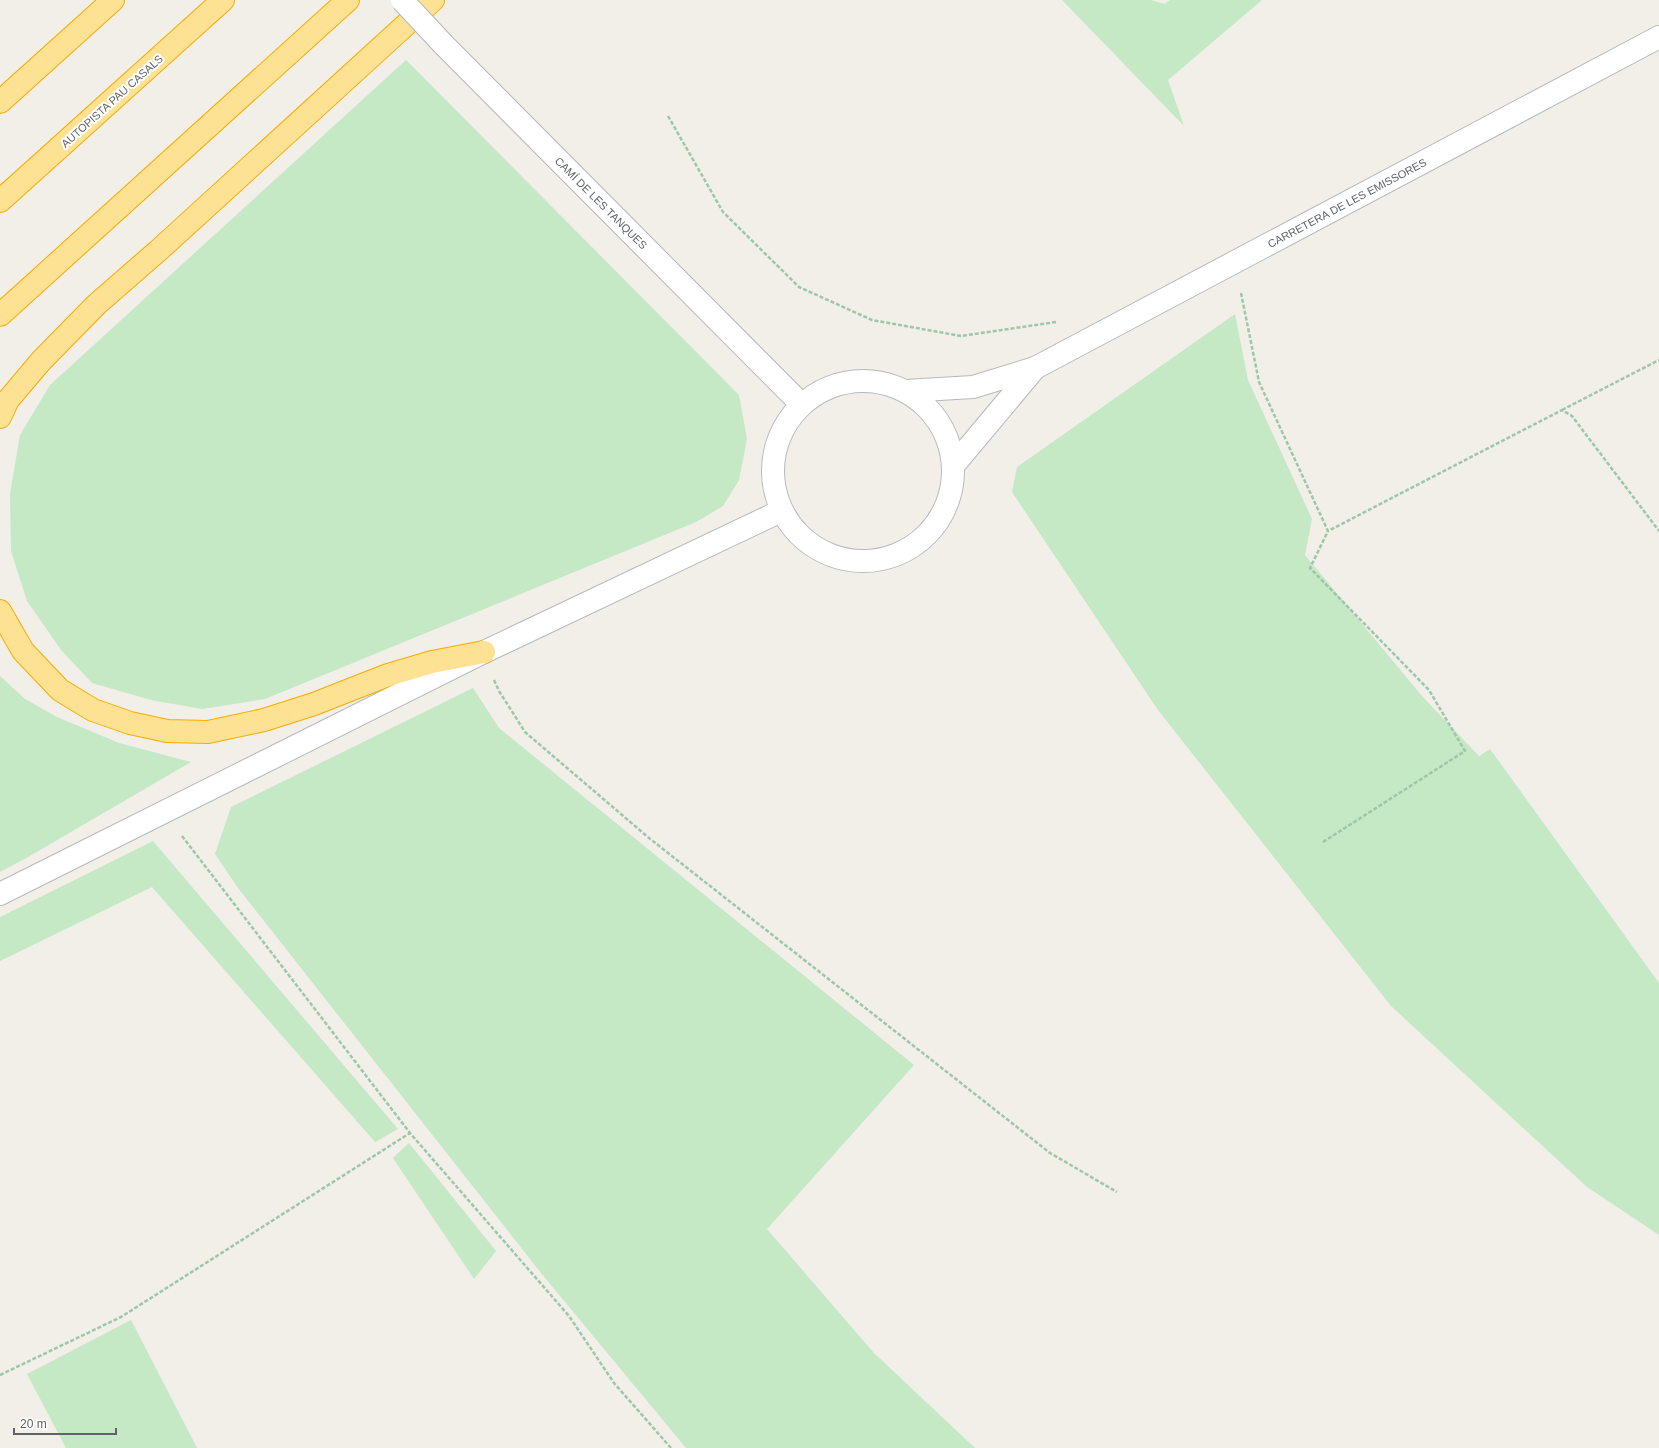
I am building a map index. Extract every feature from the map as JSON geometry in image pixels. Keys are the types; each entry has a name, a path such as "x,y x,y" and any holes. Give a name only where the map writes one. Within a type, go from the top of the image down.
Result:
{"highway":[{"path":"0,102 113,0"},
{"name":"AUTOPISTA PAU CASALS","path":"0,202 223,0"},
{"path":"0,315 348,0"},
{"path":"0,417 8,400 41,361 97,304 159,250 433,0"},
{"path":"0,611 23,651 60,690 93,710 130,723 167,731 208,732 264,720 314,704 388,675 432,662 484,652"}],"street":[{"name":"CAMÍ DE LES TANQUES","path":"402,0 443,44 801,404"},
{"name":"CARRETERA DE LES EMISSORES","path":"1035,368 1659,37"},
{"path":"905,391 973,387 1035,368"},
{"path":"953,466 1035,368"},
{"path":"851,381 870,381 888,384 905,391 921,401 934,415 944,431 951,448 953,466 952,487 946,507 936,525 922,540 904,552 865,562 844,560 824,553 807,542 792,528 781,511 774,492 772,473 773,454 779,435 788,419 801,404 816,393 833,385 851,381"},
{"path":"0,894 484,652 781,511"}],"path":[{"path":"668,116 723,212 799,287 872,320 961,336 1062,320"},
{"path":"1235,262 1259,382 1328,531"},
{"path":"1324,842 1465,751 1429,690 1310,568 1328,531 1659,360"},
{"path":"1562,410 1572,416 1659,531"},
{"path":"484,652 499,691 525,732 643,833 1050,1153 1116,1192"},
{"path":"164,812 410,1133 569,1316 614,1383 671,1448"},
{"path":"0,1375 121,1317 410,1133"}],"green space":[{"path":"1062,0 1151,0 1165,4 1170,0 1262,0 1168,80 1184,126"},
{"path":"406,60 739,395 747,439 739,480 723,506 696,522 265,699 202,709 151,700 92,683 61,650 27,601 11,551 10,494 20,435 50,385"},
{"path":"1235,314 1248,380 1312,519 1305,555 1422,696 1479,756 1490,749 1659,983 1659,1235 1587,1187 1391,1006 1158,710 1012,492 1017,467"},
{"path":"0,676 25,699 57,717 119,743 191,762 0,872"},
{"path":"473,688 499,728 914,1065 767,1229 874,1353 975,1448 686,1448 541,1273 238,888 215,854 231,807"},
{"path":"153,841 398,1129 375,1142 152,887 0,961 0,917"},
{"path":"409,1143 496,1251 474,1279 393,1158"},
{"path":"131,1320 197,1448 66,1448 27,1374"}]}
